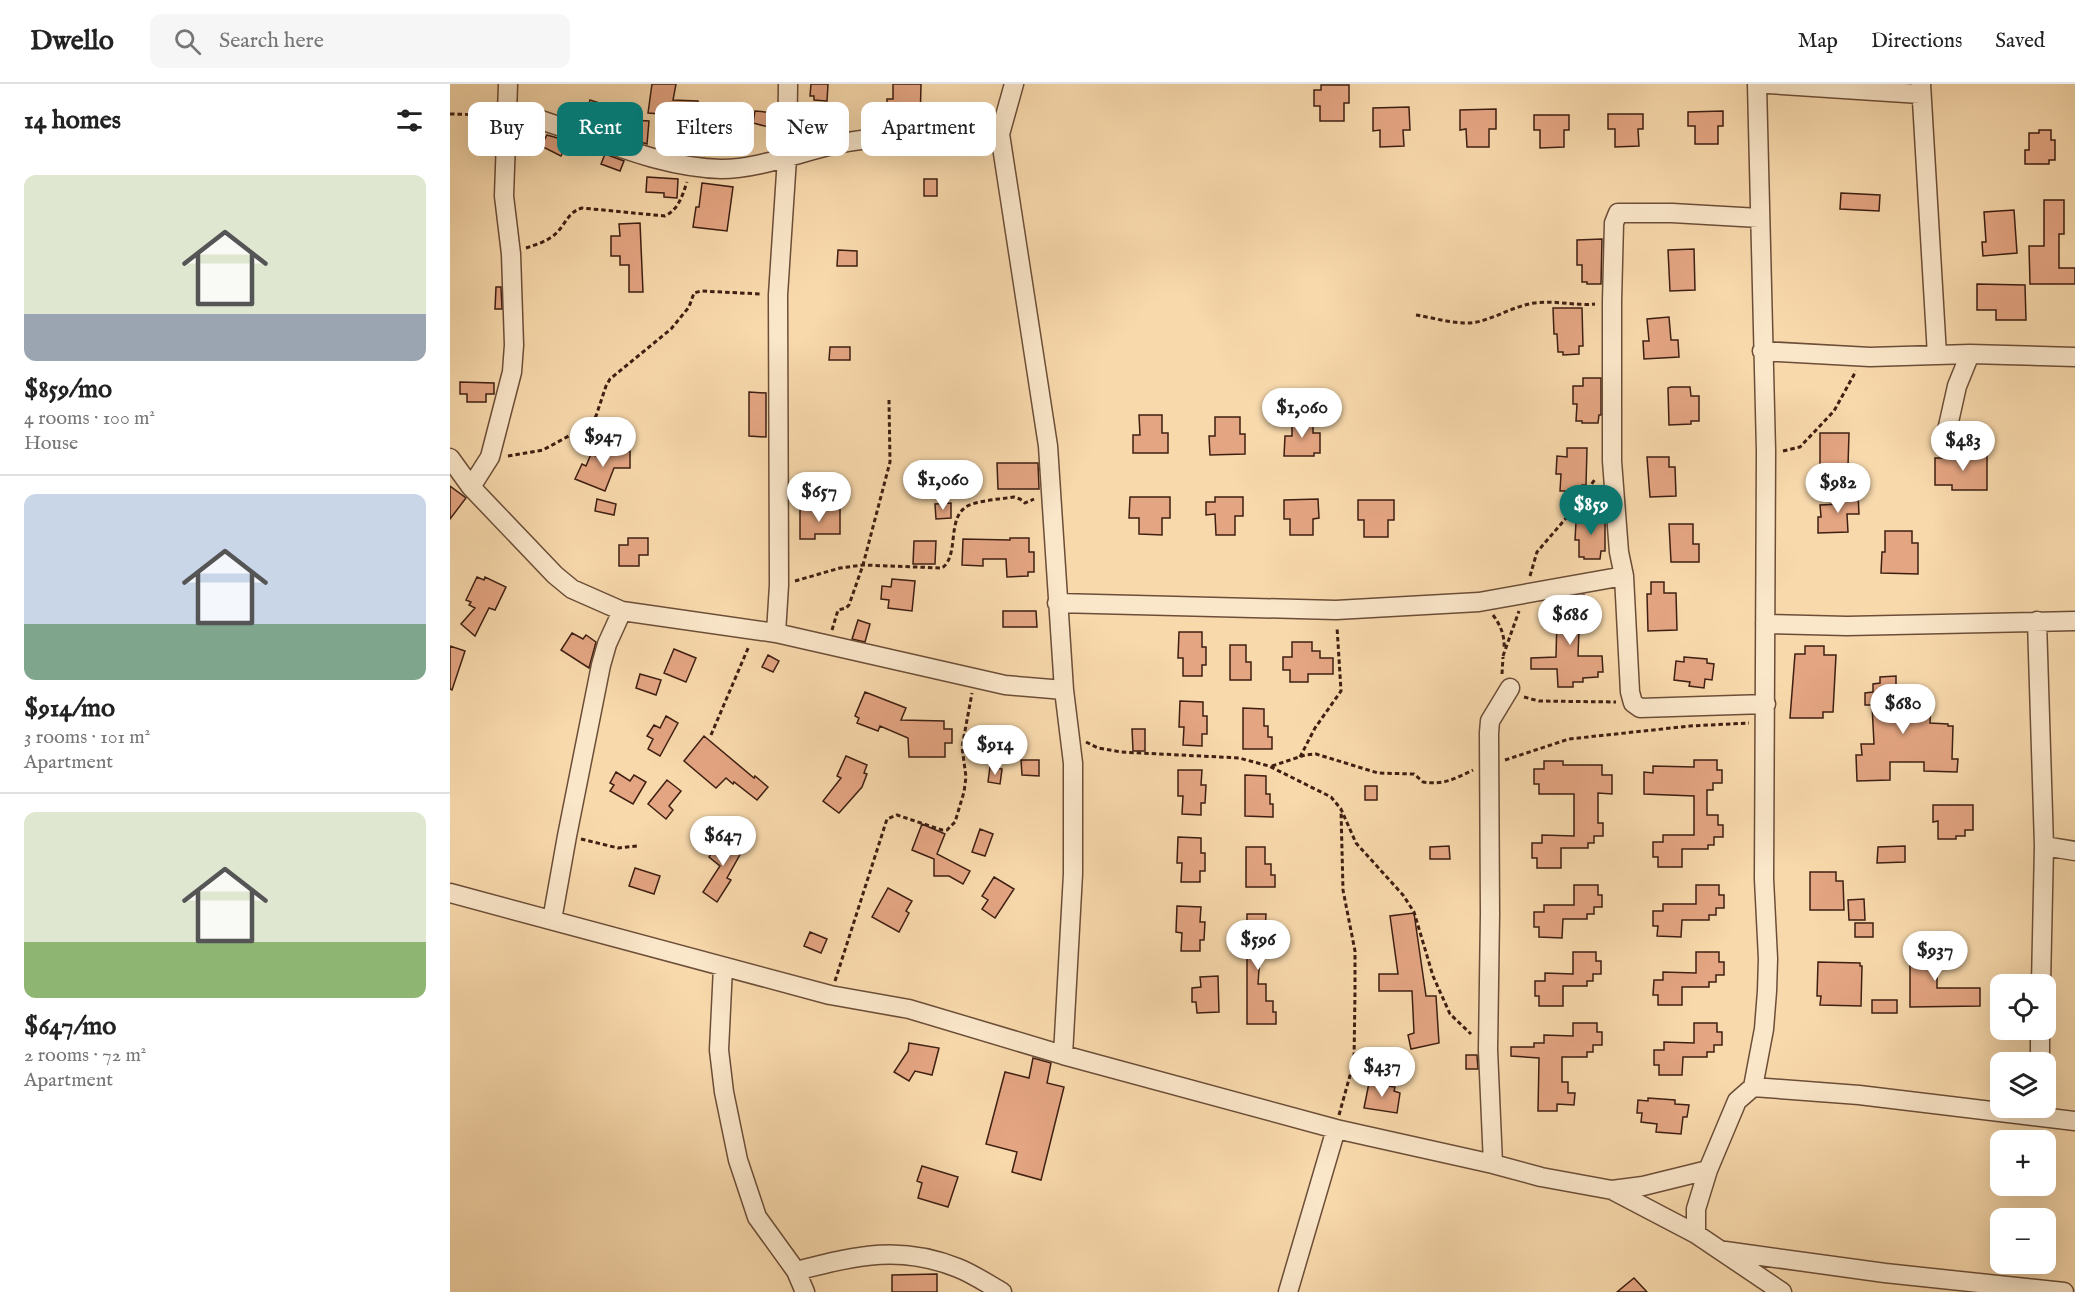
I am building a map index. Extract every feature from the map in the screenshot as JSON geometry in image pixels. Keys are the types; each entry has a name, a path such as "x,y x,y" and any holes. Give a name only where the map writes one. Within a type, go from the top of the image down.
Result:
{"street":[{"path":"507,102 508,84"},
{"path":"776,633 779,585 778,295 787,158 788,84"},
{"path":"1014,84 1000,134 1048,446 1057,603 1073,763 1073,874 1063,1055"},
{"path":"1696,1234 1696,1209 1708,1170 1737,1101 1753,1087 1764,1029 1767,981 1764,879 1766,451 1757,84"},
{"path":"1768,84 1921,89 1937,355"},
{"path":"545,124 650,158 692,166 733,168 787,158 838,144 899,136 1000,134"},
{"path":"471,487 490,457 512,372 514,345 511,254 504,196 505,156"},
{"path":"1759,218 1672,213 1618,213 1614,223 1612,300 1612,461 1619,552 1624,576 1630,692 1633,703 1640,708 1766,713"},
{"path":"1762,351 1870,357 1970,354 2075,357"},
{"path":"1944,444 1957,386 1970,354"},
{"path":"450,458 471,487 563,582 572,589 622,611 776,633 975,680 1064,690"},
{"path":"1057,603 1336,610 1479,602 1624,576"},
{"path":"552,920 606,644 622,611"},
{"path":"2037,621 2044,846 2041,974"},
{"path":"1765,624 1847,626 2075,621"},
{"path":"1493,1164 1488,1050 1490,721 1510,688"},
{"path":"2044,846 2075,851"},
{"path":"450,893 830,995 909,1009 1063,1055 1336,1129 1541,1177 1612,1190 1696,1234 1782,1292"},
{"path":"723,967 720,1050 724,1092 738,1160 758,1217 796,1271 805,1292"},
{"path":"1753,1087 1990,1107"},
{"path":"2056,1116 2075,1121"},
{"path":"1288,1292 1336,1129"},
{"path":"1612,1190 1643,1186 1708,1170"},
{"path":"1721,1250 1885,1273 2064,1292"},
{"path":"796,1271 866,1254 898,1253 959,1268 1002,1292"}],"path":[{"path":"450,114 468,113"},
{"path":"511,254 553,236 576,210 587,208 665,216 679,205 692,166"},
{"path":"490,457 523,455 543,450 589,425 596,416 610,379 670,328 689,307 694,293 701,291 778,295"},
{"path":"1416,315 1480,322 1534,303 1588,304 1612,300"},
{"path":"1766,451 1782,452 1800,447 1834,411 1851,378 1870,357"},
{"path":"828,646 835,615 838,610 846,608 849,604 890,462 889,400"},
{"path":"1503,656 1537,552 1612,461"},
{"path":"779,585 840,568 862,565 942,568 948,561 956,520 963,509 970,504 1014,497 1028,503 1050,488"},
{"path":"1479,602 1499,623 1504,638 1502,674 1506,684 1518,695 1539,701 1633,703"},
{"path":"1300,757 1315,728 1341,691 1336,610"},
{"path":"711,735 755,630"},
{"path":"830,995 887,819 897,815 942,830 951,828 955,822 964,792 966,777 963,739 975,680"},
{"path":"1269,766 1316,754 1378,773 1414,774 1426,783 1448,782 1475,770 1569,739 1690,726 1766,713"},
{"path":"1069,727 1086,743 1098,748 1121,752 1230,757 1269,766 1325,793 1341,808 1356,843 1403,895 1414,912 1433,976 1450,1014 1488,1050"},
{"path":"1336,1129 1354,1061 1355,1016 1355,951 1343,890 1341,808"},
{"path":"567,836 618,848 638,846"}],"building":[{"path":"652,84 676,84 673,100 698,101 655,102 655,114 648,113"},
{"path":"811,84 828,84 827,101 814,100 814,96 810,96"},
{"path":"893,84 921,84 921,102 887,102 887,99 893,99"},
{"path":"1321,85 1349,85 1349,103 1344,103 1344,121 1320,121 1320,106 1314,106 1314,90 1321,90"},
{"path":"1409,107 1410,130 1403,130 1404,146 1380,147 1380,130 1373,131 1373,108"},
{"path":"1496,109 1496,129 1489,129 1489,147 1467,147 1466,129 1460,130 1460,110"},
{"path":"755,111 766,112 766,126 754,123"},
{"path":"1723,111 1723,126 1718,126 1718,144 1695,144 1695,126 1688,126 1688,112"},
{"path":"1608,114 1643,114 1643,129 1638,129 1639,146 1615,147 1615,129 1608,129"},
{"path":"1534,115 1569,115 1569,130 1564,130 1564,147 1540,148 1540,130 1534,130"},
{"path":"643,121 649,121 647,144 643,143"},
{"path":"2039,130 2051,130 2051,140 2055,140 2055,160 2049,160 2049,164 2025,164 2025,150 2029,150 2029,133 2039,133"},
{"path":"547,135 557,138 557,154 545,148"},
{"path":"604,156 624,161 620,171 601,164"},
{"path":"647,177 678,179 677,198 664,197 664,193 646,192"},
{"path":"924,179 937,179 937,196 924,196"},
{"path":"702,183 733,187 727,231 693,227 696,207 699,207"},
{"path":"1841,193 1880,195 1879,211 1840,209"},
{"path":"2044,200 2064,200 2064,234 2059,234 2059,268 2075,268 2075,284 2030,284 2029,246 2044,246"},
{"path":"2014,210 2017,253 1983,256 1982,242 1986,242 1984,212"},
{"path":"640,223 643,292 629,292 629,265 620,265 620,256 611,256 611,236 620,236 619,224"},
{"path":"1602,239 1601,284 1587,284 1587,282 1582,282 1582,265 1577,265 1577,240"},
{"path":"1694,249 1695,290 1670,291 1668,250"},
{"path":"838,250 857,251 857,266 837,266"},
{"path":"1977,284 2025,285 2026,320 1996,320 1996,310 1977,310"},
{"path":"496,287 501,287 502,309 495,309"},
{"path":"1553,308 1582,308 1583,346 1579,346 1579,354 1563,355 1563,352 1558,352 1557,334 1554,334"},
{"path":"1669,317 1671,340 1678,340 1679,357 1644,359 1643,341 1649,341 1647,319"},
{"path":"830,347 850,347 850,360 829,360"},
{"path":"1583,378 1601,378 1601,415 1599,415 1598,423 1576,421 1577,404 1573,404 1573,386 1583,386"},
{"path":"460,382 494,383 494,394 486,394 486,402 467,402 467,394 460,394"},
{"path":"1690,387 1691,396 1699,396 1699,421 1691,421 1691,424 1669,425 1668,388"},
{"path":"749,392 766,393 766,437 749,436"},
{"path":"1139,415 1162,415 1162,433 1168,433 1168,453 1133,453 1133,435 1140,435"},
{"path":"1215,417 1240,417 1240,434 1245,434 1245,454 1210,455 1209,436 1215,436"},
{"path":"1292,417 1313,417 1313,433 1320,433 1320,453 1314,453 1314,456 1284,456 1285,436 1292,436"},
{"path":"1820,433 1849,433 1848,466 1820,466"},
{"path":"603,448 610,451 630,451 630,468 614,468 605,491 575,479 582,464 586,466 591,454 599,457"},
{"path":"1567,448 1587,448 1586,485 1582,485 1582,498 1565,498 1565,491 1560,491 1561,474 1556,474 1557,456 1567,457"},
{"path":"1952,454 1987,454 1987,490 1952,490 1952,485 1935,485 1935,458 1952,458"},
{"path":"1647,457 1669,457 1669,467 1675,467 1676,496 1650,497"},
{"path":"997,463 1038,463 1039,489 998,489"},
{"path":"450,486 466,498 450,519"},
{"path":"1840,494 1858,494 1859,514 1847,514 1848,532 1818,533 1818,517 1821,517 1820,505 1840,504"},
{"path":"1130,497 1170,497 1170,518 1162,518 1162,535 1139,534 1139,518 1129,518"},
{"path":"1215,497 1243,497 1243,516 1235,516 1235,535 1216,535 1215,514 1206,515 1206,502 1215,502"},
{"path":"597,499 616,504 614,515 595,511"},
{"path":"1318,499 1319,518 1313,519 1313,535 1290,535 1290,519 1284,519 1284,500"},
{"path":"1358,500 1394,500 1394,520 1388,520 1388,537 1364,537 1364,520 1358,520"},
{"path":"951,503 951,518 936,519 935,504"},
{"path":"800,509 840,509 840,534 815,534 815,539 800,539"},
{"path":"1586,514 1605,514 1605,551 1601,551 1600,559 1579,557 1579,540 1575,540 1576,522 1585,523"},
{"path":"1669,524 1693,524 1693,544 1699,544 1699,562 1671,562"},
{"path":"1885,531 1912,531 1912,543 1918,543 1918,574 1881,573 1882,552 1885,552"},
{"path":"628,538 648,538 648,555 639,555 639,566 619,566 619,545 628,545"},
{"path":"1010,538 1029,538 1029,552 1034,552 1034,572 1028,572 1028,576 1007,577 1006,559 983,559 983,566 962,565 963,539 1010,540"},
{"path":"914,541 936,541 935,564 913,564"},
{"path":"477,577 484,580 485,577 506,587 495,610 489,608 475,636 461,624 475,608 469,605 471,602 466,600"},
{"path":"892,579 915,581 912,611 888,608 889,600 881,599 882,586 891,587"},
{"path":"1651,582 1664,582 1664,593 1676,593 1677,630 1648,631 1647,594 1651,594"},
{"path":"1584,595 1578,656 1602,656 1603,672 1598,672 1598,677 1583,678 1583,682 1573,682 1573,687 1558,687 1557,669 1531,669 1531,658 1556,657 1557,618 1553,618 1553,601 1563,601 1563,598"},
{"path":"1003,611 1036,611 1037,627 1003,627"},
{"path":"858,620 870,624 865,642 852,639"},
{"path":"1179,632 1202,632 1202,647 1206,647 1206,665 1202,665 1202,676 1183,676 1183,658 1178,658"},
{"path":"572,633 583,639 586,635 596,642 589,668 561,650"},
{"path":"1292,642 1312,642 1312,651 1320,651 1320,658 1333,658 1333,674 1308,674 1308,682 1290,682 1290,670 1283,670 1283,657 1292,657"},
{"path":"1230,645 1246,645 1246,662 1251,662 1251,680 1230,680"},
{"path":"450,646 465,651 452,690 450,689"},
{"path":"1805,646 1824,646 1824,655 1836,655 1833,712 1823,712 1823,718 1790,718 1795,654 1805,654"},
{"path":"674,649 696,658 686,682 664,673"},
{"path":"768,655 779,661 773,672 762,667"},
{"path":"1684,657 1707,659 1707,663 1714,664 1712,680 1705,679 1704,688 1689,686 1690,682 1674,680 1676,661 1684,662"},
{"path":"640,674 661,680 656,695 636,688"},
{"path":"1896,676 1896,692 1905,692 1905,698 1931,699 1930,723 1953,726 1952,759 1958,759 1957,772 1924,771 1924,762 1890,762 1890,780 1857,781 1856,755 1862,755 1861,744 1874,744 1872,705 1865,705 1865,693 1873,692 1873,684 1880,683 1880,677"},
{"path":"865,692 906,708 901,720 944,721 944,729 952,729 952,743 945,743 945,757 909,757 908,738 880,726 878,731 857,723 859,718 855,716"},
{"path":"1180,701 1203,702 1203,716 1207,716 1207,734 1202,734 1202,746 1183,745 1184,727 1179,727"},
{"path":"1243,708 1264,709 1264,726 1268,726 1268,737 1272,737 1272,749 1243,749"},
{"path":"666,716 678,723 660,756 648,749 653,739 647,736 654,725 660,728"},
{"path":"1132,729 1145,729 1145,751 1133,751"},
{"path":"704,736 768,787 757,800 726,778 716,788 684,761"},
{"path":"846,756 867,765 864,773 867,774 862,787 839,813 823,801 841,778 837,776"},
{"path":"1021,760 1039,760 1039,776 1022,775"},
{"path":"1694,760 1717,760 1717,770 1722,770 1722,783 1713,783 1713,790 1707,790 1707,815 1718,815 1718,825 1723,825 1723,837 1714,837 1714,845 1708,845 1708,849 1682,849 1682,867 1658,867 1658,857 1653,857 1653,842 1663,842 1663,835 1694,835 1694,796 1644,794 1644,772 1653,773 1653,766 1694,767"},
{"path":"1544,761 1563,761 1563,765 1602,765 1602,775 1612,775 1612,794 1598,793 1598,823 1603,823 1603,836 1594,836 1594,843 1588,843 1588,848 1561,848 1561,868 1537,868 1537,858 1532,858 1532,843 1542,843 1542,835 1574,836 1574,794 1539,794 1539,784 1534,784 1534,769 1544,769"},
{"path":"990,767 1002,769 1000,784 988,782"},
{"path":"1178,770 1202,770 1201,785 1206,785 1205,803 1201,803 1201,815 1182,814 1183,796 1178,796"},
{"path":"616,772 630,781 634,775 646,782 633,804 610,791 614,785 610,783"},
{"path":"1245,775 1266,776 1266,794 1270,794 1273,817 1245,816"},
{"path":"667,780 681,791 669,806 673,810 666,819 648,804"},
{"path":"1365,786 1377,786 1377,800 1365,800"},
{"path":"1933,805 1973,805 1973,830 1965,830 1965,836 1956,836 1956,839 1938,839 1938,821 1933,822"},
{"path":"922,824 945,834 937,854 970,871 963,884 949,876 934,876 934,859 912,850"},
{"path":"980,829 993,834 985,856 972,852"},
{"path":"739,837 747,842 727,878 731,880 717,902 703,892 720,866 709,857 719,841 732,848"},
{"path":"1178,837 1201,838 1201,853 1205,853 1205,871 1200,871 1200,882 1181,882 1182,863 1177,863"},
{"path":"1449,846 1450,859 1430,859 1430,847"},
{"path":"1905,846 1905,862 1877,863 1878,847"},
{"path":"1246,847 1265,847 1265,864 1271,864 1271,875 1275,875 1275,887 1246,887"},
{"path":"635,868 660,876 654,894 629,886"},
{"path":"1810,872 1836,872 1836,881 1843,881 1844,910 1810,910"},
{"path":"994,877 1014,889 995,918 982,909 988,900 982,896"},
{"path":"1574,885 1598,885 1598,895 1602,895 1602,907 1594,907 1594,914 1587,914 1587,919 1563,919 1562,938 1539,937 1539,927 1534,927 1534,912 1544,912 1544,905 1574,905"},
{"path":"1696,885 1719,885 1719,895 1724,895 1724,908 1716,908 1716,915 1709,915 1709,920 1682,920 1681,937 1657,936 1658,926 1653,926 1653,911 1663,911 1663,904 1696,904"},
{"path":"888,888 912,901 906,911 909,913 899,932 872,917"},
{"path":"1864,899 1865,920 1849,920 1848,900"},
{"path":"1177,906 1201,907 1200,922 1205,922 1204,940 1200,940 1200,951 1181,951 1182,933 1176,932"},
{"path":"1414,913 1426,996 1436,996 1439,1043 1411,1049 1408,1035 1414,1033 1412,991 1379,991 1379,974 1398,974 1390,916"},
{"path":"1247,914 1266,914 1265,931 1272,932 1272,942 1276,943 1275,955 1260,955 1258,984 1266,984 1266,1001 1273,1001 1276,1024 1247,1024"},
{"path":"1855,923 1873,923 1873,937 1855,937"},
{"path":"810,932 827,939 821,953 804,946"},
{"path":"1912,941 1937,941 1937,988 1980,988 1980,1006 1910,1007"},
{"path":"1573,952 1596,952 1596,961 1601,961 1601,974 1593,974 1593,981 1587,981 1587,986 1563,986 1563,1006 1539,1006 1539,996 1535,996 1535,981 1545,981 1545,973 1573,974"},
{"path":"1696,952 1719,952 1719,962 1724,962 1724,975 1716,975 1716,982 1709,982 1709,987 1682,987 1682,1005 1658,1005 1658,995 1653,995 1654,980 1663,980 1663,972 1696,973"},
{"path":"1818,962 1860,963 1862,966 1861,1006 1820,1005 1821,996 1817,996"},
{"path":"1218,976 1219,1012 1197,1013 1196,1002 1192,1002 1192,988 1201,987 1200,977"},
{"path":"1872,1000 1897,1000 1897,1013 1872,1013"},
{"path":"1573,1023 1597,1023 1597,1032 1602,1032 1602,1045 1593,1045 1593,1052 1587,1052 1587,1057 1562,1057 1562,1082 1568,1082 1568,1093 1575,1093 1574,1105 1557,1104 1557,1111 1538,1111 1539,1058 1511,1056 1511,1047 1534,1047 1534,1043 1544,1043 1544,1035 1573,1036"},
{"path":"1694,1023 1717,1023 1717,1032 1722,1032 1722,1045 1714,1045 1714,1052 1707,1052 1707,1057 1683,1057 1682,1075 1659,1075 1659,1065 1654,1065 1654,1050 1664,1050 1664,1042 1694,1043"},
{"path":"909,1043 939,1048 932,1075 915,1071 909,1081 894,1072 908,1051"},
{"path":"1466,1055 1477,1055 1478,1069 1466,1069"},
{"path":"1033,1058 1051,1063 1047,1083 1064,1087 1041,1180 1012,1172 1017,1152 986,1144 1005,1072 1029,1078"},
{"path":"1369,1083 1395,1087 1394,1091 1400,1093 1397,1113 1364,1108"},
{"path":"1648,1098 1675,1100 1675,1104 1689,1105 1687,1117 1683,1117 1681,1134 1656,1132 1657,1124 1641,1122 1642,1113 1637,1113 1638,1100 1648,1101"},
{"path":"922,1166 958,1177 948,1207 918,1198 922,1183 917,1181"},
{"path":"937,1274 937,1292 892,1292 892,1275"},
{"path":"1634,1278 1647,1292 1617,1292"}]}
